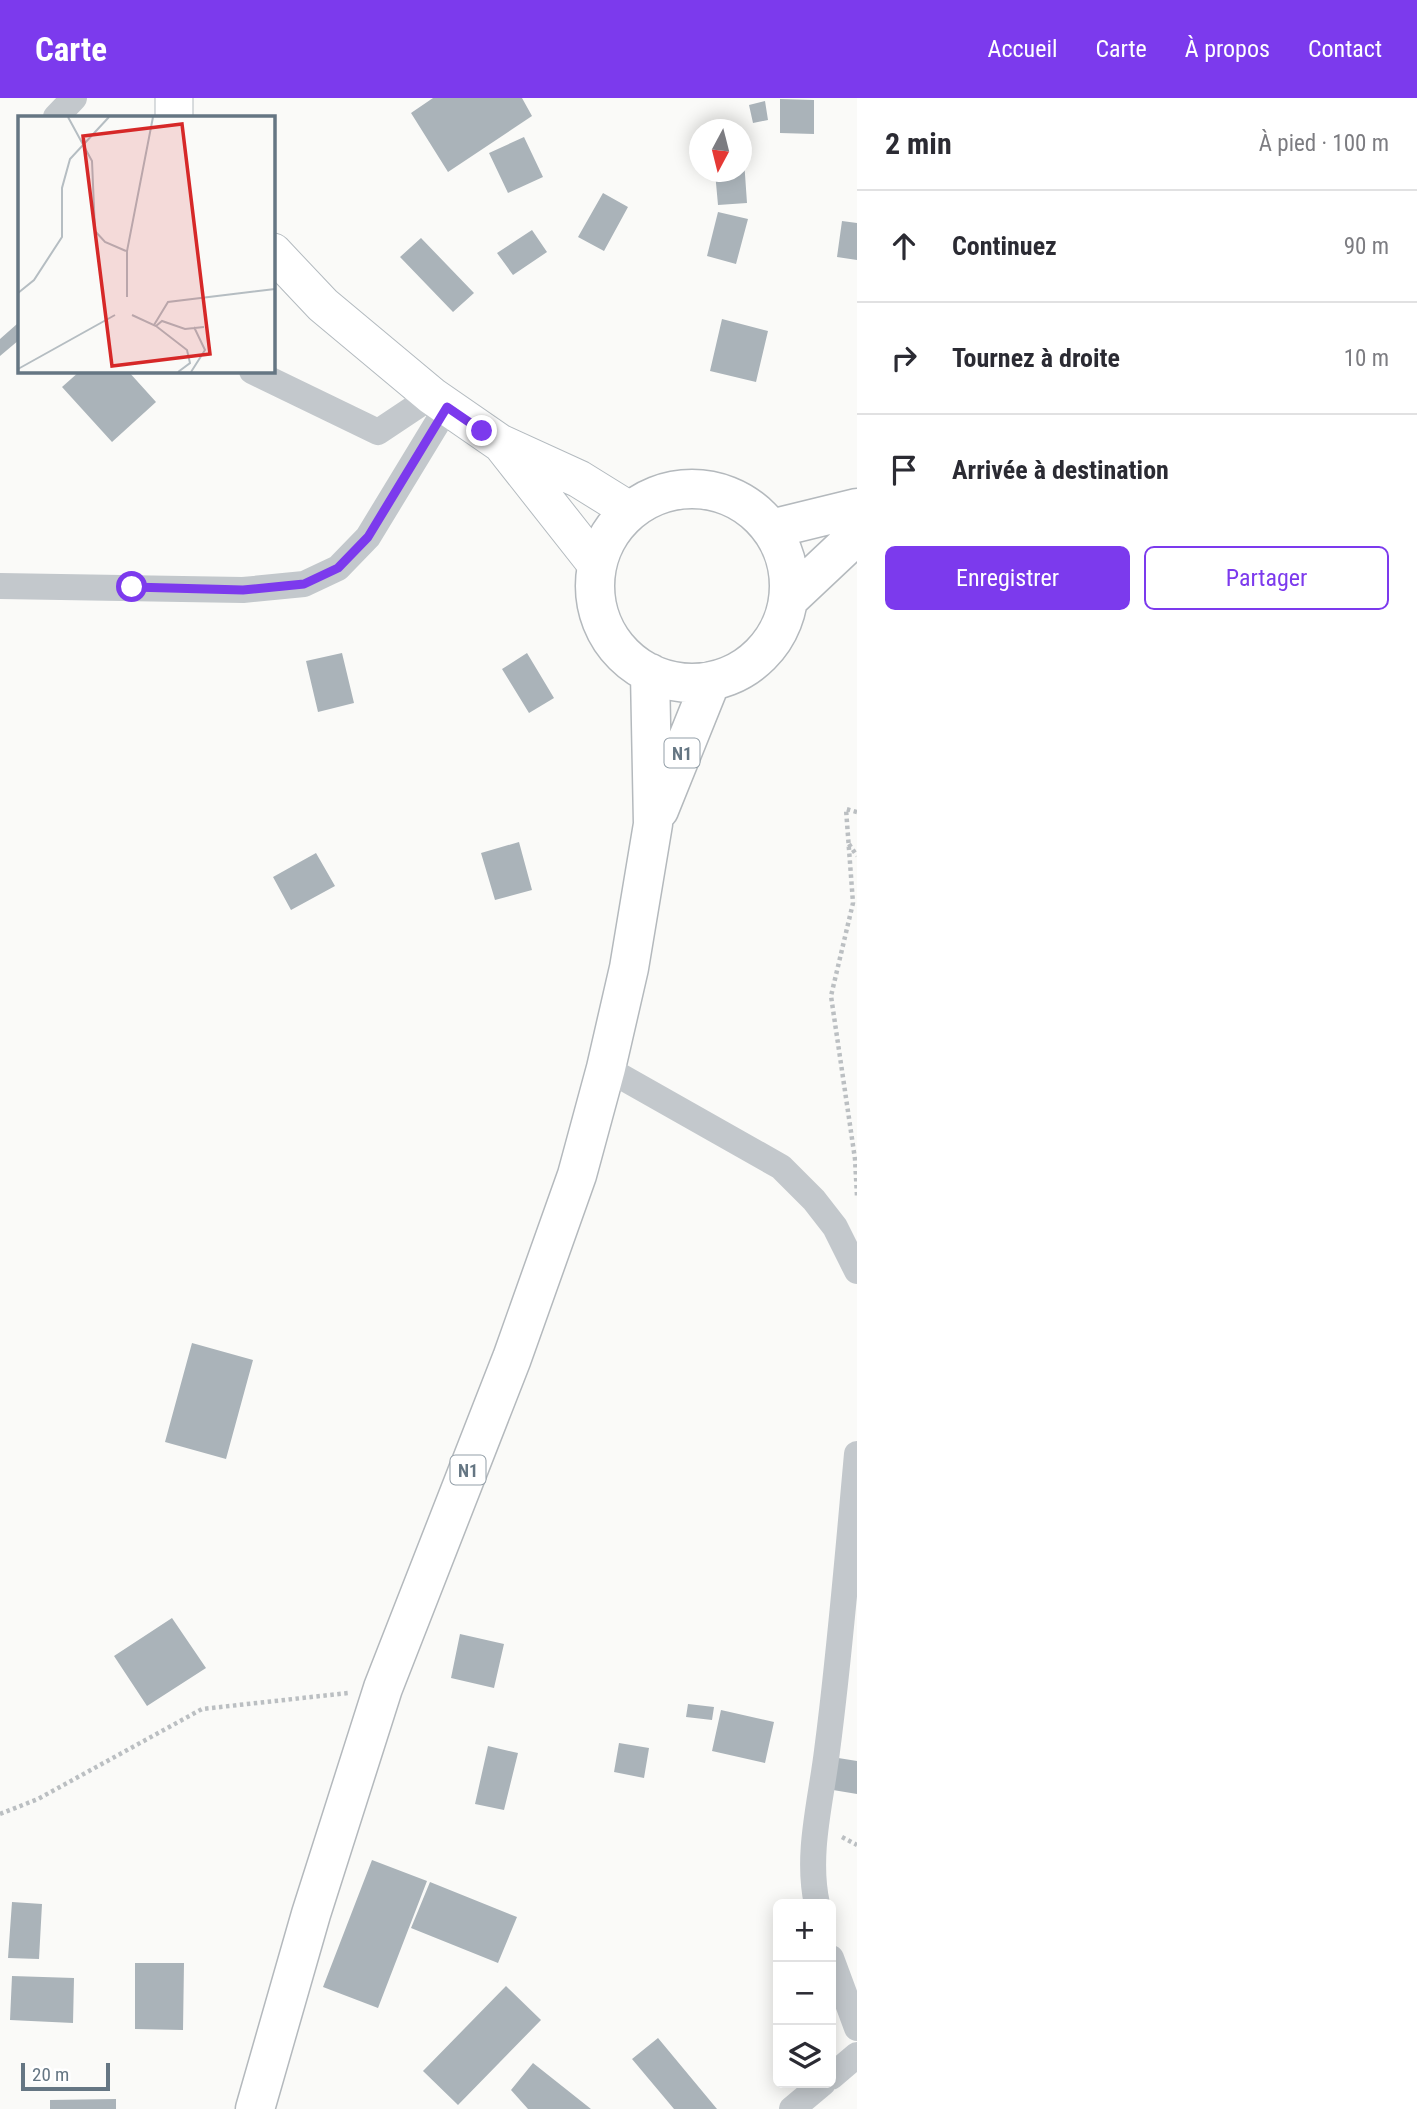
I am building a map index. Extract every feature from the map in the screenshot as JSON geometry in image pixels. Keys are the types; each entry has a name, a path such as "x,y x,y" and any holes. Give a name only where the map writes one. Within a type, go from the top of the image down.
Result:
{"highway":[{"path":"688,488 720,492 749,506 771,529 786,562 789,598 780,627 764,652 739,670 711,681 681,682 650,673 622,655 603,628 594,597 596,564 608,535 629,510 657,494 688,488"},
{"path":"771,529 857,508"},
{"path":"789,598 857,536"},
{"name":"N1","path":"255,2109 311,1914 383,1689 517,1345 577,1175 629,968 653,824 650,673"},
{"name":"N1","path":"653,824 711,681"}],"street":[{"path":"57,116 74,98"},
{"path":"174,98 174,116"},
{"path":"275,254 323,305 439,401 500,443 579,479 629,510"},
{"path":"256,373 378,432 439,401"},
{"path":"0,586 243,590 304,584 338,568 368,537 439,401"},
{"path":"500,443 596,564"},
{"path":"606,1068 781,1167 814,1200 835,1227 857,1271"},
{"path":"816,1899 813,1860 828,1751 857,1454"},
{"path":"832,1962 857,2028"},
{"path":"836,2073 857,2055"},
{"path":"792,2109 817,2088"}],"path":[{"path":"857,812 846,809 853,903 831,996 855,1159 857,1196"},
{"path":"848,844 857,856"},
{"path":"0,1814 38,1799 202,1709 383,1689"}],"building":[{"path":"433,98 522,98 532,116 448,172 411,113"},
{"path":"780,99 814,100 814,134 780,133"},
{"path":"765,101 768,120 753,123 749,105"},
{"path":"524,137 543,177 508,193 489,153"},
{"path":"716,182 746,182 747,203 718,205"},
{"path":"603,193 628,207 604,251 578,237"},
{"path":"718,212 748,219 736,264 707,256"},
{"path":"842,221 857,223 857,260 837,257"},
{"path":"532,230 547,252 513,275 497,253"},
{"path":"421,238 474,293 453,312 400,257"},
{"path":"722,319 768,331 756,382 710,371"},
{"path":"17,324 18,341 0,356 0,339"},
{"path":"78,373 130,373 156,402 112,442 62,387"},
{"path":"342,653 354,703 318,712 306,661"},
{"path":"527,653 554,698 529,713 502,669"},
{"path":"519,842 532,890 495,900 481,853"},
{"path":"316,853 335,886 291,910 273,877"},
{"path":"192,1343 253,1360 226,1459 165,1442"},
{"path":"172,1618 206,1668 147,1706 114,1656"},
{"path":"460,1634 504,1644 494,1688 451,1678"},
{"path":"688,1704 714,1707 712,1720 686,1717"},
{"path":"721,1710 774,1722 765,1763 712,1751"},
{"path":"619,1743 649,1748 644,1778 614,1772"},
{"path":"488,1746 518,1753 504,1810 475,1804"},
{"path":"832,1757 857,1761 857,1794 827,1789"},
{"path":"372,1860 427,1881 378,2008 323,1987"},
{"path":"430,1882 517,1917 498,1963 411,1928"},
{"path":"12,1902 42,1904 39,1959 8,1958"},
{"path":"135,1963 184,1963 183,2030 135,2029"},
{"path":"12,1976 74,1978 73,2023 10,2020"},
{"path":"506,1986 541,2020 458,2105 423,2071"},
{"path":"658,2038 717,2109 674,2109 632,2059"},
{"path":"533,2063 591,2109 528,2109 511,2090"},
{"path":"116,2099 116,2109 50,2109 50,2100"}],"route":[{"path":"132,587 243,590 304,584 338,568 368,537 447,407 482,431"}]}
